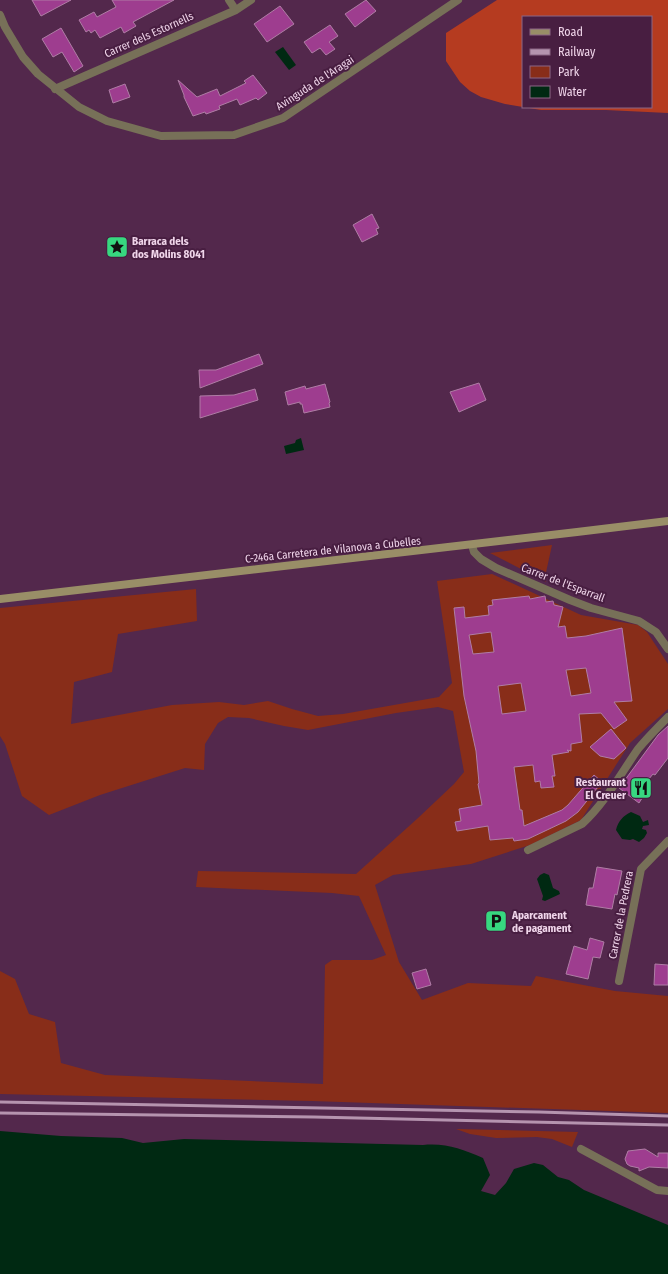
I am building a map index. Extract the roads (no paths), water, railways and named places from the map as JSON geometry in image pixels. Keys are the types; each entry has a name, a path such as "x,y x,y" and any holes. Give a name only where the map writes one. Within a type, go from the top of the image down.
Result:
{"main road":[{"name":"C-246a Carretera de Vilanova a Cubelles","path":"0,599 668,521"}],"street":[{"name":"Carrer dels Estornells","path":"56,89 236,10 251,0"},
{"name":"Avinguda de l'Aragai","path":"0,15 5,27 23,57 38,74 79,107 108,121 161,136 234,135 283,118 458,0"},
{"name":"Carrer de l'Esparrall","path":"472,545 474,552 481,559 496,568 591,608 639,621 656,632 668,649"},
{"path":"528,850 582,824 589,818 603,802 639,748 668,717"},
{"name":"Carrer de la Pedrera","path":"619,981 641,869 668,841"},
{"path":"581,1149 657,1190 668,1191"}],"water":[{"path":"283,47 296,65 289,70 275,52"},
{"path":"301,438 304,450 286,454 284,446 295,443 296,440"},
{"path":"631,812 640,816 643,822 648,820 649,825 643,826 642,829 646,830 647,833 639,842 633,839 622,839 616,830 621,819"},
{"path":"544,873 549,875 553,888 559,891 560,894 545,901 542,900 543,896 537,879"},
{"path":"0,1131 61,1136 122,1138 143,1143 184,1139 447,1146 461,1149 483,1158 490,1175 481,1191 495,1195 506,1183 514,1169 534,1163 543,1165 558,1177 569,1180 584,1190 668,1225 668,1274 0,1274"}],"railway":[{"path":"0,1102 539,1112 668,1116"},
{"path":"0,1113 314,1117 668,1125"}],"place":[{"name":"Barraca dels dos Molins 8041","path":"117,247"},
{"name":"Restaurant El Creuer","path":"641,788"},
{"name":"Aparcament de pagament","path":"496,921"}]}
